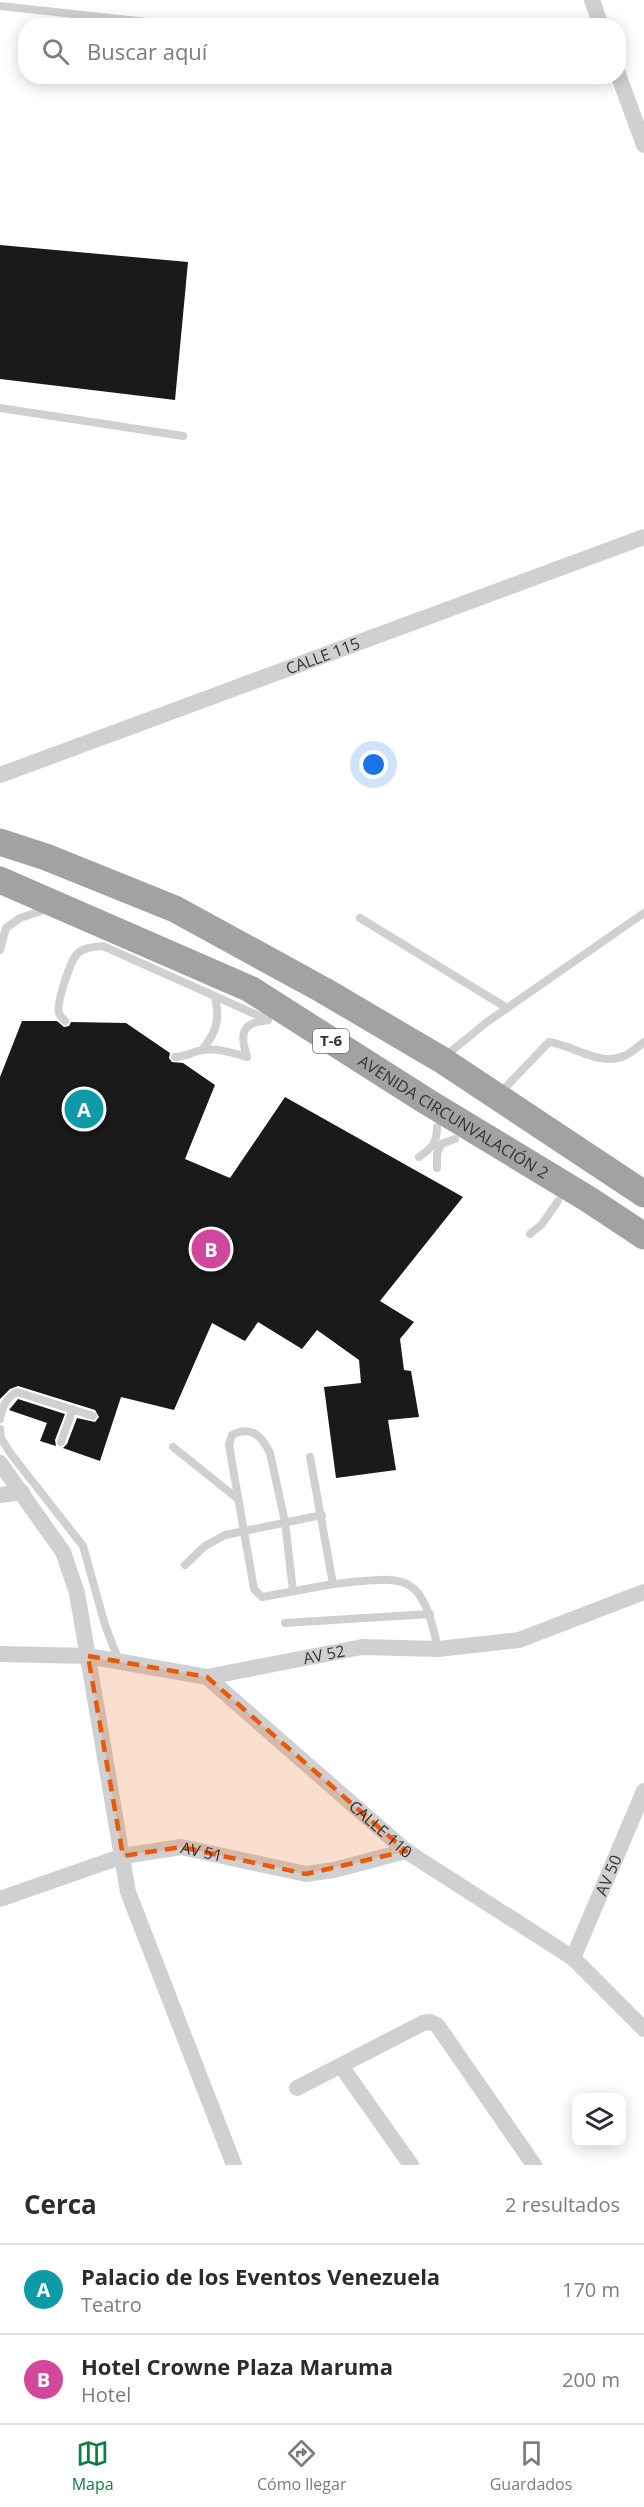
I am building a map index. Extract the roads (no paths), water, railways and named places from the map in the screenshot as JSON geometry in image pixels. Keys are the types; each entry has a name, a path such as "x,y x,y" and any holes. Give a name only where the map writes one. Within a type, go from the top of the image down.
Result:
{"highway":[{"name":"T-6","path":"0,842 46,857 175,909 323,990 442,1060 643,1192"},
{"name":"AVENIDA CIRCUNVALACIÓN 2","path":"0,880 250,989 644,1236"}],"street":[{"path":"592,0 598,18"},
{"path":"622,84 644,145"},
{"name":"CALLE 115","path":"0,775 644,537"},
{"path":"0,1463 63,1552 77,1593 128,1893 234,2165"},
{"path":"0,1496 22,1492"},
{"name":"AV 52","path":"0,1654 88,1656 207,1677 362,1647 438,1649 519,1640 644,1592"},
{"name":"CALLE 110","path":"207,1677 406,1851 573,1958 644,2029"},
{"name":"AV 50","path":"573,1958 644,1791"},
{"name":"AV 51","path":"0,1899 123,1856 181,1847 306,1874 334,1870 406,1851"},
{"path":"297,2088 423,2023 430,2022 437,2025 534,2165"},
{"path":"341,2066 408,2164"}],"lane":[{"path":"0,6 110,18"},
{"path":"0,408 183,436"},
{"path":"0,950 6,928 20,918 58,905"},
{"path":"442,1060 507,1008 644,914"},
{"path":"360,918 507,1008"},
{"path":"65,1021 59,1013 59,1005 70,966 77,954 90,947 104,946 268,1020 254,1022 245,1028 242,1040 247,1057 220,1050 202,1050 186,1057 175,1057"},
{"path":"202,1050 218,1025 218,1010 214,996"},
{"path":"497,1095 549,1042 559,1043 598,1058 612,1059 623,1056 644,1042"},
{"path":"419,1157 431,1149 437,1140 437,1127"},
{"path":"437,1168 437,1154 441,1144 455,1139"},
{"path":"530,1234 542,1224 558,1201"},
{"path":"0,1419 9,1396 17,1392 93,1416"},
{"path":"62,1442 73,1409"},
{"path":"0,1429 11,1455 83,1546 105,1625 119,1662"},
{"path":"293,1591 285,1522 270,1453 266,1444 258,1436 251,1431 242,1430 232,1435 229,1445 251,1584 256,1593 262,1597 333,1584 387,1579 402,1581 420,1596 430,1614 438,1649"},
{"path":"173,1447 238,1499"},
{"path":"310,1457 333,1584"},
{"path":"185,1565 205,1546 225,1535 322,1515"},
{"path":"285,1623 430,1614"}],"place":[{"name":"Palacio de los Eventos Venezuela","path":"84,1109"},
{"name":"Hotel Crowne Plaza Maruma","path":"211,1249"}]}
